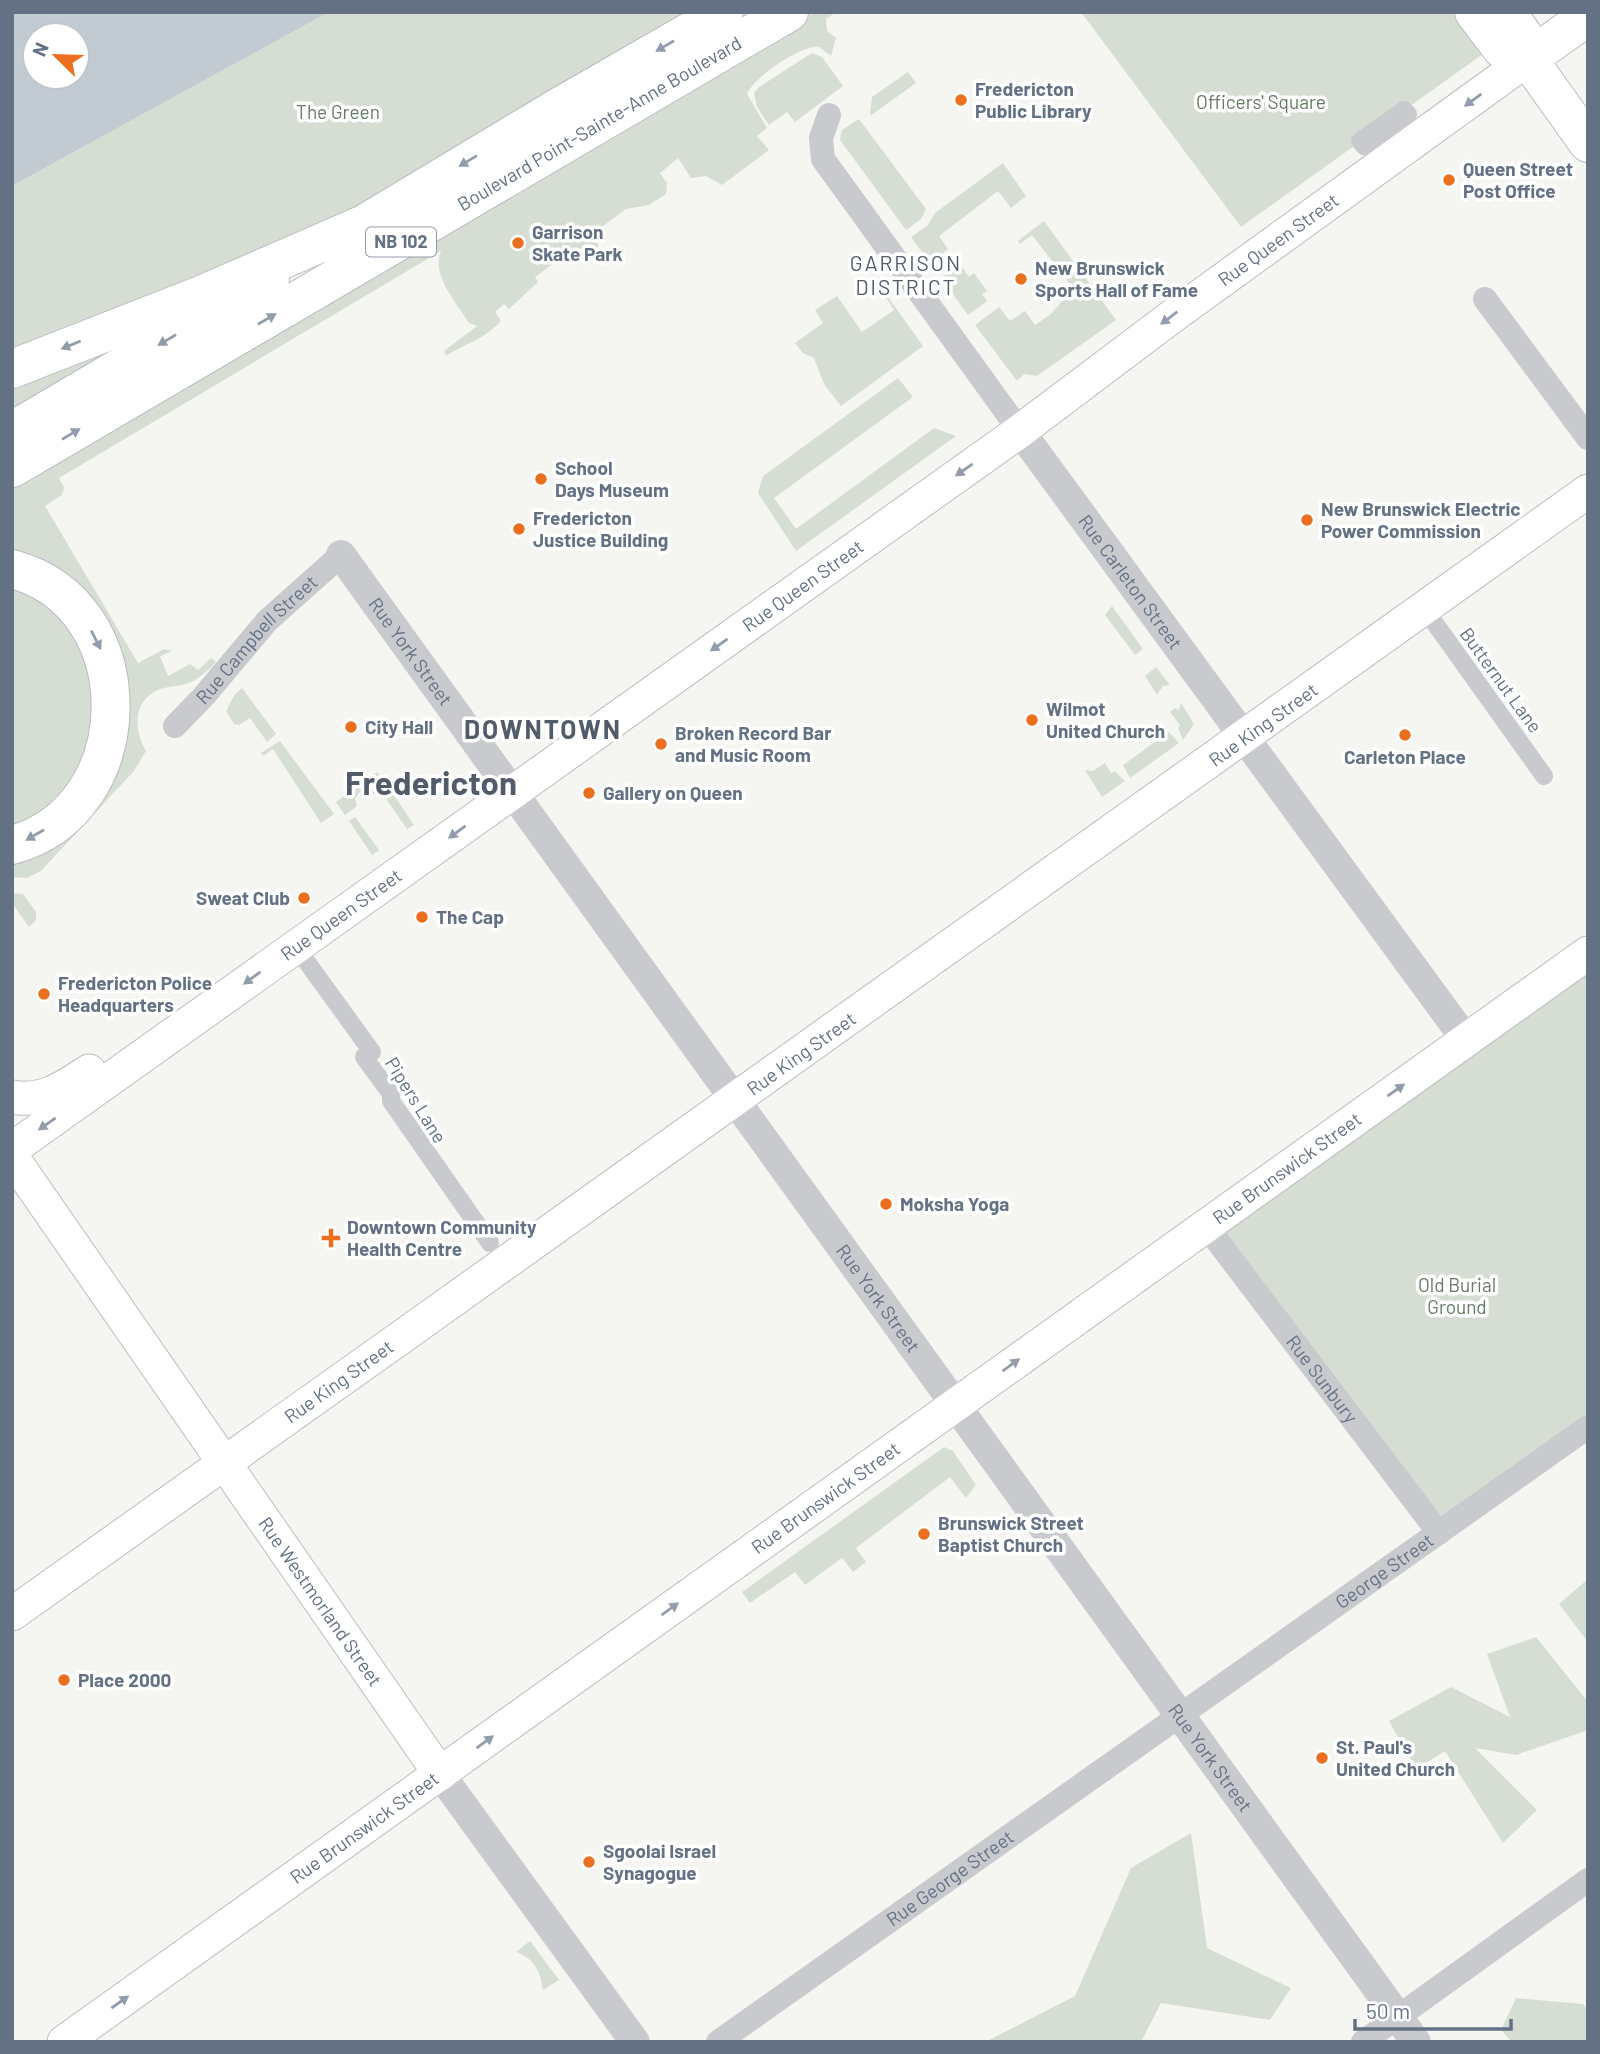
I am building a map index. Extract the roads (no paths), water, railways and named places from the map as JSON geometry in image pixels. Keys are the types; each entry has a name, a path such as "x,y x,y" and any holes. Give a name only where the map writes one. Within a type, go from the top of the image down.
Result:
{"main road":[{"name":"Boulevard Point-Sainte-Anne Boulevard","path":"12,431 724,12"},
{"name":"Boulevard Point-Sainte-Anne Boulevard","path":"12,468 789,12"},
{"path":"1474,12 1502,49 1528,59"},
{"path":"1506,12 1523,35 1528,59 1588,143"},
{"path":"1525,12 1542,15 1564,12"},
{"name":"Rue Queen Street","path":"12,1149 1020,431 1181,310 1588,16"},
{"path":"12,369 201,295 360,226"},
{"name":"Rue King Street","path":"12,1614 1588,491"},
{"path":"12,569 53,588 76,609 92,632 106,662 113,694 113,719 94,775 78,802 54,824 12,845"},
{"name":"Rue Brunswick Street","path":"65,2042 1588,953"},
{"path":"12,1097 27,1100 43,1097 95,1067 127,1055 148,1053"},
{"name":"Rue Westmorland Street","path":"12,1157 440,1774"}],"street":[{"name":"Rue Carleton Street","path":"829,115 821,138 823,159 1466,1040"},
{"path":"1485,299 1588,438"},
{"name":"Rue York Street","path":"341,555 1416,2042"},
{"name":"Rue Campbell Street","path":"175,726 267,621 341,555"},
{"name":"Butternut Lane","path":"1424,608 1544,776"},
{"name":"Pipers Lane","path":"296,947 372,1052 364,1058 490,1243"},
{"name":"Rue Sunbury","path":"1206,1226 1439,1533"},
{"name":"George Street","path":"1180,1714 1588,1427"},
{"name":"Rue George Street","path":"718,2042 1180,1714"},
{"name":"Rue Westmorland Street","path":"440,1774 635,2042"},
{"path":"1363,2042 1588,1881"}],"place":[{"name":"Fredericton Public Library","path":"961,100"},
{"name":"Queen Street Post Office","path":"1449,180"},
{"name":"Garrison Skate Park","path":"518,243"},
{"name":"New Brunswick Sports Hall of Fame","path":"1021,279"},
{"name":"School Days Museum","path":"541,479"},
{"name":"New Brunswick Electric Power Commission","path":"1307,520"},
{"name":"Fredericton Justice Building","path":"519,529"},
{"name":"Wilmot United Church","path":"1032,720"},
{"name":"City Hall","path":"351,727"},
{"name":"Carleton Place","path":"1405,735"},
{"name":"Broken Record Bar and Music Room","path":"661,744"},
{"name":"Gallery on Queen","path":"589,793"},
{"name":"Sweat Club","path":"304,898"},
{"name":"The Cap","path":"422,917"},
{"name":"Fredericton Police Headquarters","path":"44,994"},
{"name":"Moksha Yoga","path":"886,1204"},
{"name":"Downtown Community Health Centre","path":"331,1238"},
{"name":"Brunswick Street Baptist Church","path":"924,1534"},
{"name":"Place 2000","path":"64,1680"},
{"name":"St. Paul's United Church","path":"1322,1758"},
{"name":"Sgoolai Israel Synagogue","path":"589,1862"}],"district":[{"name":"GARRISON DISTRICT","path":"906,276"},
{"name":"DOWNTOWN","path":"543,730"},
{"name":"Fredericton","path":"431,783"}],"park label":[{"name":"Officers' Square","path":"1261,102"},
{"name":"The Green","path":"338,112"},
{"name":"Old Burial Ground","path":"1457,1296"}]}
